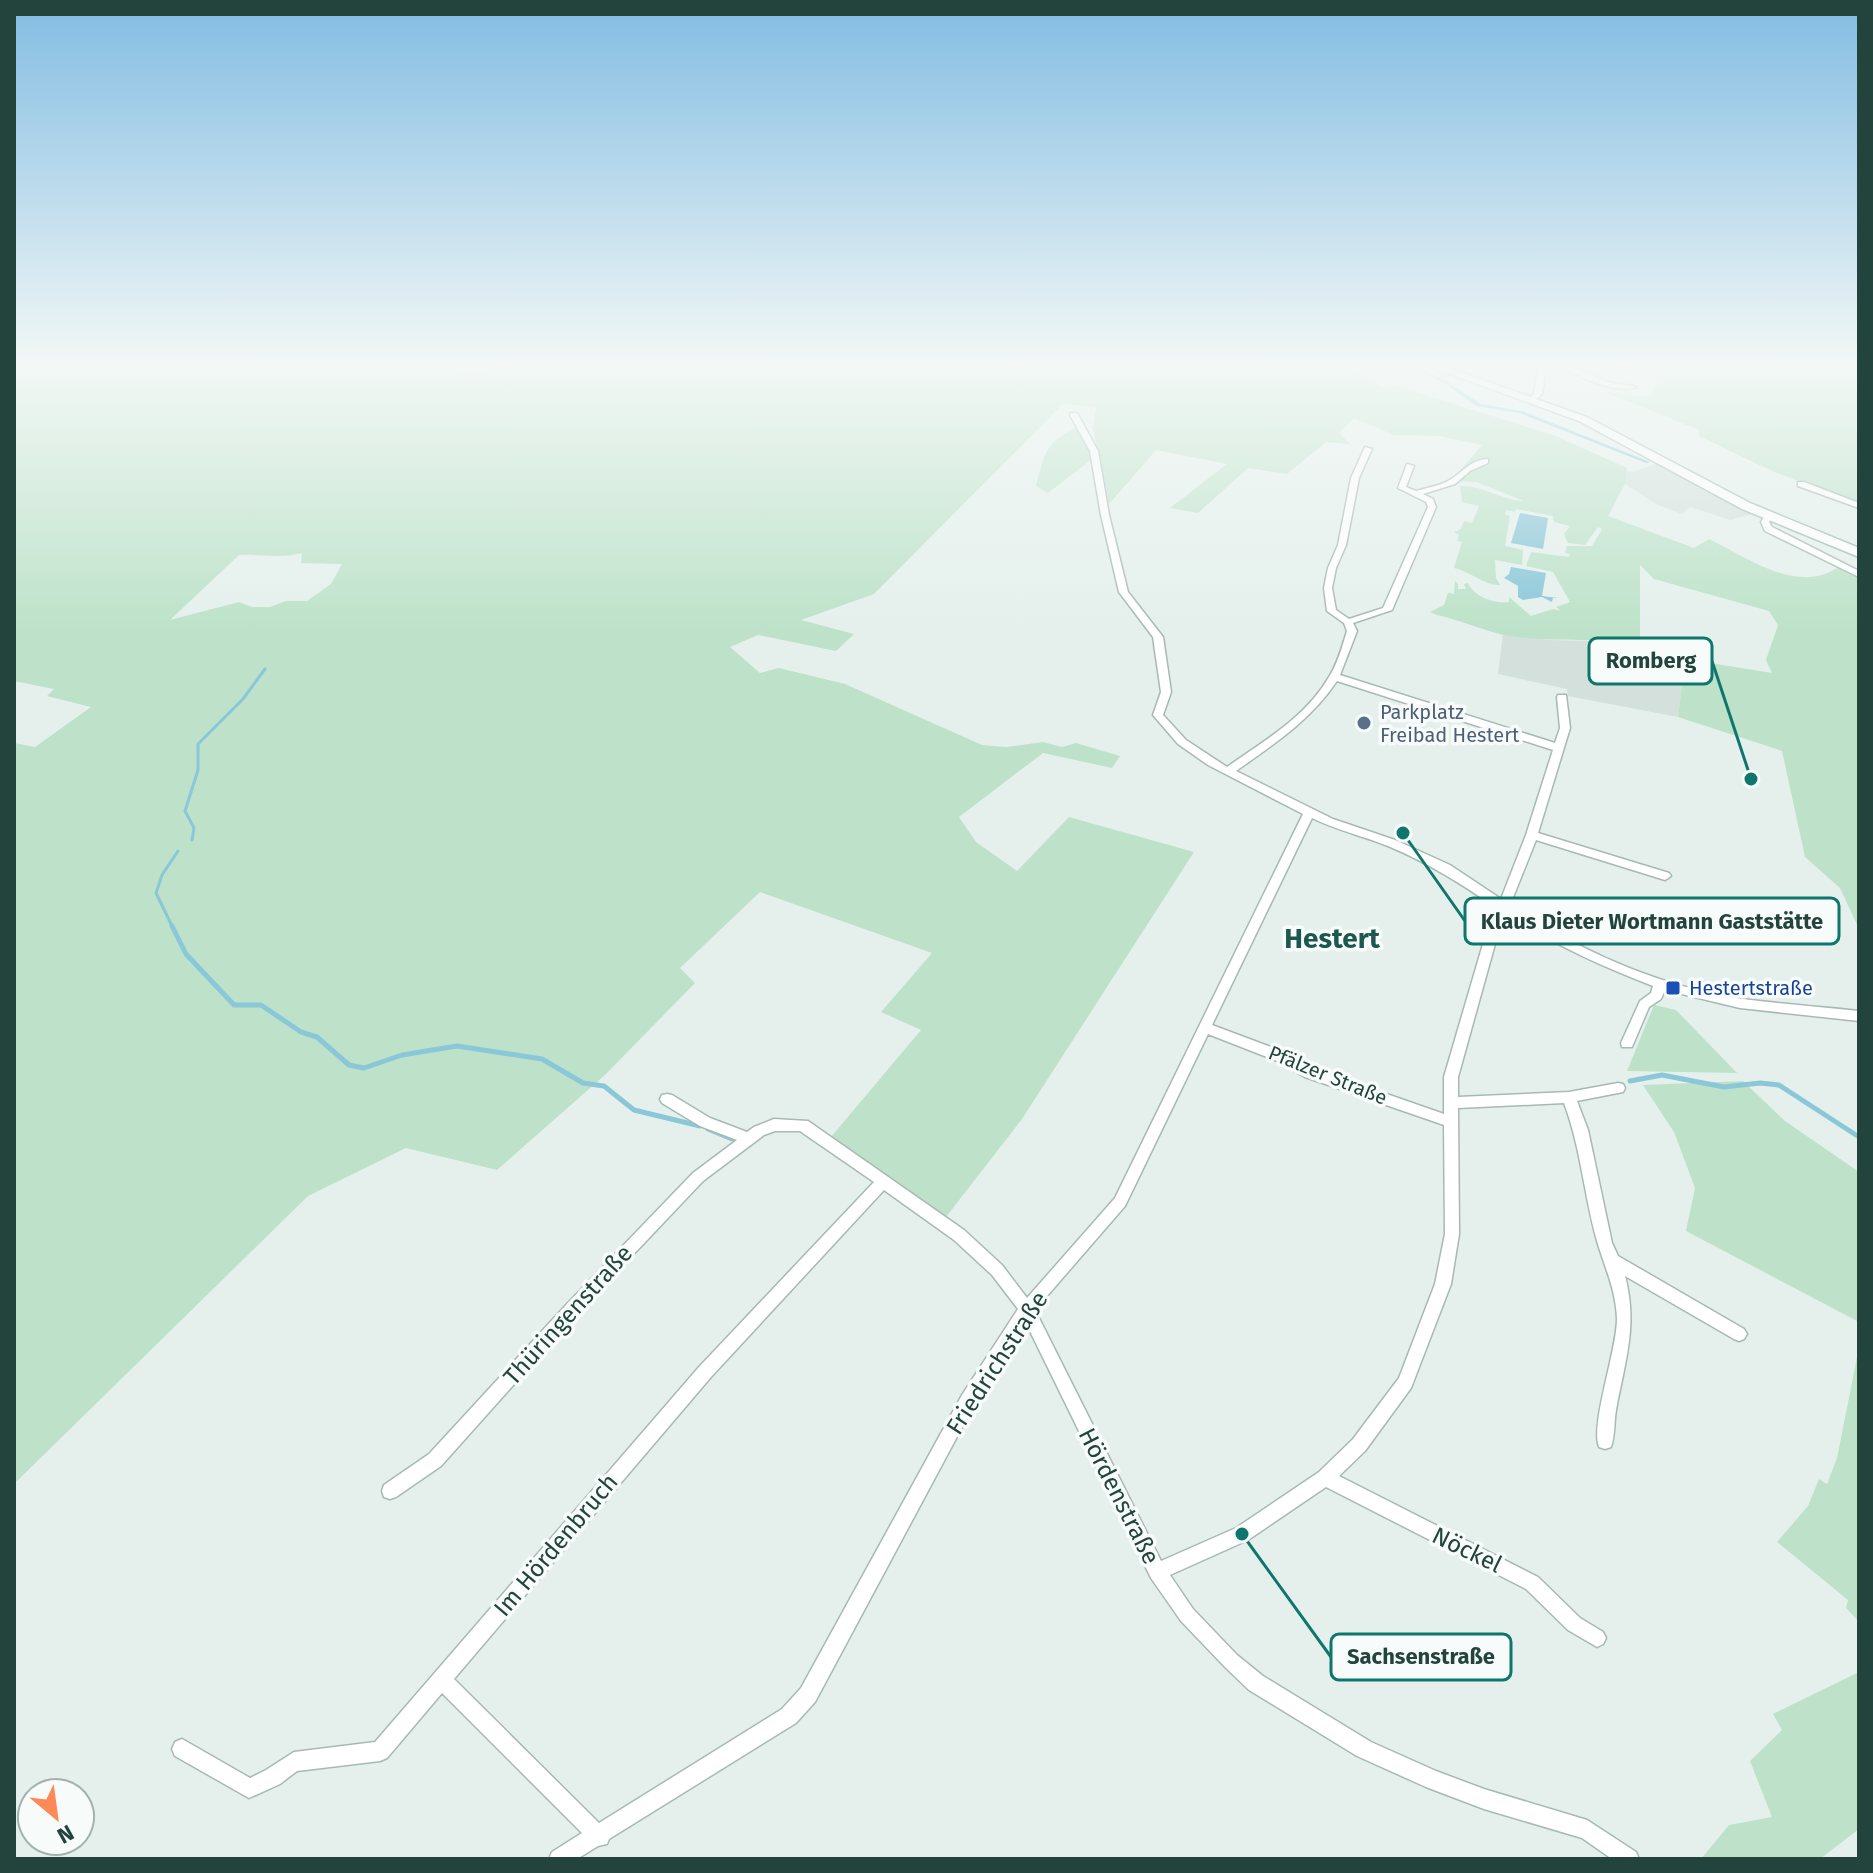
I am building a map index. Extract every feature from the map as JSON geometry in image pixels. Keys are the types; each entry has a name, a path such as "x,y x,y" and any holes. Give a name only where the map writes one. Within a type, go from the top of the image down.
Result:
{"main road":[{"path":"1650,454 1767,521 1859,553"}],"street":[{"path":"1095,454 1105,515 1124,592 1158,637 1166,692 1158,715 1182,742 1228,771 1309,813 1446,868 1504,907 1591,956 1660,984 1740,1003 1859,1016"},
{"path":"1228,771 1290,728 1315,705 1335,677 1352,631 1348,622 1332,611 1328,588 1342,545 1355,478 1366,454"},
{"path":"1416,494 1452,482 1467,469 1485,461"},
{"path":"1348,622 1387,610 1432,507 1430,501 1402,488 1410,466"},
{"path":"1801,484 1859,506"},
{"path":"1767,521 1768,529 1859,574"},
{"path":"1335,677 1559,748"},
{"path":"1157,1572 1242,1534 1325,1478 1359,1445 1405,1383 1443,1284 1452,1234 1451,1077 1489,944 1532,835 1565,728 1562,697"},
{"name":"Friedrichstraße","path":"559,1859 600,1837 789,1716 808,1695 968,1400 1027,1309 1120,1202 1309,813"},
{"path":"1532,835 1665,876"},
{"path":"1627,1043 1644,1004 1657,996 1660,984"},
{"name":"Pfälzer Straße","path":"1204,1027 1282,1057 1310,1073 1452,1122"},
{"path":"1450,1103 1569,1097 1618,1088"},
{"path":"1569,1097 1581,1130 1605,1243 1623,1301 1624,1330 1606,1411 1605,1441"},
{"path":"667,1099 705,1122 746,1138"},
{"name":"Hördenstraße","path":"746,1138 774,1125 803,1125 959,1235 997,1270 1027,1309 1157,1572 1208,1639 1256,1683 1364,1749 1433,1780 1587,1830 1629,1859"},
{"name":"Thüringenstraße","path":"390,1491 435,1460 571,1310 698,1177 746,1138"},
{"name":"Im Hördenbruch","path":"182,1749 249,1788 273,1777 294,1762 380,1751 705,1372 882,1183"},
{"path":"1613,1261 1739,1334"},
{"name":"Nöckel","path":"1325,1478 1532,1583 1574,1624 1597,1638"},
{"path":"442,1680 600,1837"}],"shaded area":[{"path":"1662,462 1756,513 1730,520 1690,507 1682,514 1656,504 1625,484 1627,471"},
{"path":"1503,634 1548,640 1639,642 1685,659 1678,717 1568,696 1567,689 1498,674"}],"green space":[{"path":"14,454 1013,454 874,594 801,620 854,634 836,651 758,635 730,647 760,673 779,668 845,684 982,745 1006,747 1043,742 1062,747 1076,743 1120,756 1112,768 1043,753 959,817 976,842 1017,871 1069,817 1194,852 1022,1119 946,1217 831,1137 921,1030 881,1012 932,953 760,892 680,968 695,983 605,1075 497,1170 406,1148 308,1196 14,1484 14,743 35,747 91,707 47,696 54,689 14,681","holes":["302,553 301,563 342,564 331,584 307,601 286,601 270,607 252,607 239,602 170,620 239,555"]},
{"path":"1046,454 1090,454 1092,459 1048,493 1036,486"},
{"path":"1098,454 1152,454 1109,504"},
{"path":"1178,454 1311,454 1287,474 1248,468 1198,513 1170,508 1227,464"},
{"path":"1474,454 1597,454 1627,468 1625,484 1608,516 1694,548 1709,539 1757,564 1791,576 1824,574 1840,566 1859,576 1859,929 1840,888 1805,857 1782,751 1678,717 1685,659 1772,673 1766,660 1778,625 1769,611 1654,579 1640,565 1638,642 1521,637 1496,633 1437,615 1430,612 1444,605 1448,593 1454,594 1455,581 1458,589 1466,589 1464,584 1468,583 1474,592 1491,600 1509,602 1509,597 1531,616 1553,609 1561,611 1556,607 1570,602 1553,572 1526,566 1531,552 1569,557 1570,554 1565,553 1567,546 1592,546 1602,529 1598,527 1585,545 1568,543 1564,534 1570,526 1554,522 1553,516 1506,510 1505,514 1510,516 1505,546 1523,550 1522,565 1495,560 1496,578 1500,585 1489,583 1454,568 1462,542 1457,541 1459,535 1454,532 1461,529 1464,521 1472,523 1479,506 1462,502 1460,486 1524,501 1476,482 1451,481"},
{"path":"1737,454 1859,454 1859,504"},
{"path":"1654,1005 1676,1010 1737,1073 1627,1071"},
{"path":"1743,1081 1785,1121 1859,1172 1859,1322 1686,1231 1695,1188 1674,1132 1643,1085"},
{"path":"1859,1347 1859,1622 1846,1608 1848,1600 1777,1542 1808,1506 1819,1479 1827,1484 1837,1458"},
{"path":"1859,1672 1859,1829 1820,1859 1701,1859 1729,1825 1772,1817 1750,1761 1782,1730 1773,1714"}],"water":[{"path":"1624,454 1650,462 1646,463"},
{"path":"1520,513 1548,518 1543,549 1511,543"},
{"path":"1511,567 1546,573 1542,596 1558,598 1553,598 1552,602 1542,597 1523,600 1518,597 1518,586 1504,578"}],"waterway":[{"path":"192,840 194,828 185,811 198,770 198,744 243,699 265,669"},
{"path":"173,928 156,893 162,875 178,851"},
{"path":"173,928 186,954 234,1005 261,1005 301,1032 317,1037 349,1065 364,1068 402,1055 457,1046 542,1059 583,1083 604,1086 634,1110 700,1126"},
{"path":"1630,1081 1662,1075 1724,1087 1760,1083 1779,1085 1859,1137"},
{"path":"708,1129 732,1139"}],"place":[{"name":"Parkplatz Freibad Hestert","path":"1364,723"},
{"name":"Romberg","path":"1751,779"},
{"name":"Klaus Dieter Wortmann Gaststätte","path":"1403,833"},
{"name":"Hestertstraße","path":"1673,988"},
{"name":"Sachsenstraße","path":"1242,1534"}],"district":[{"name":"Hestert","path":"1332,938"}]}
